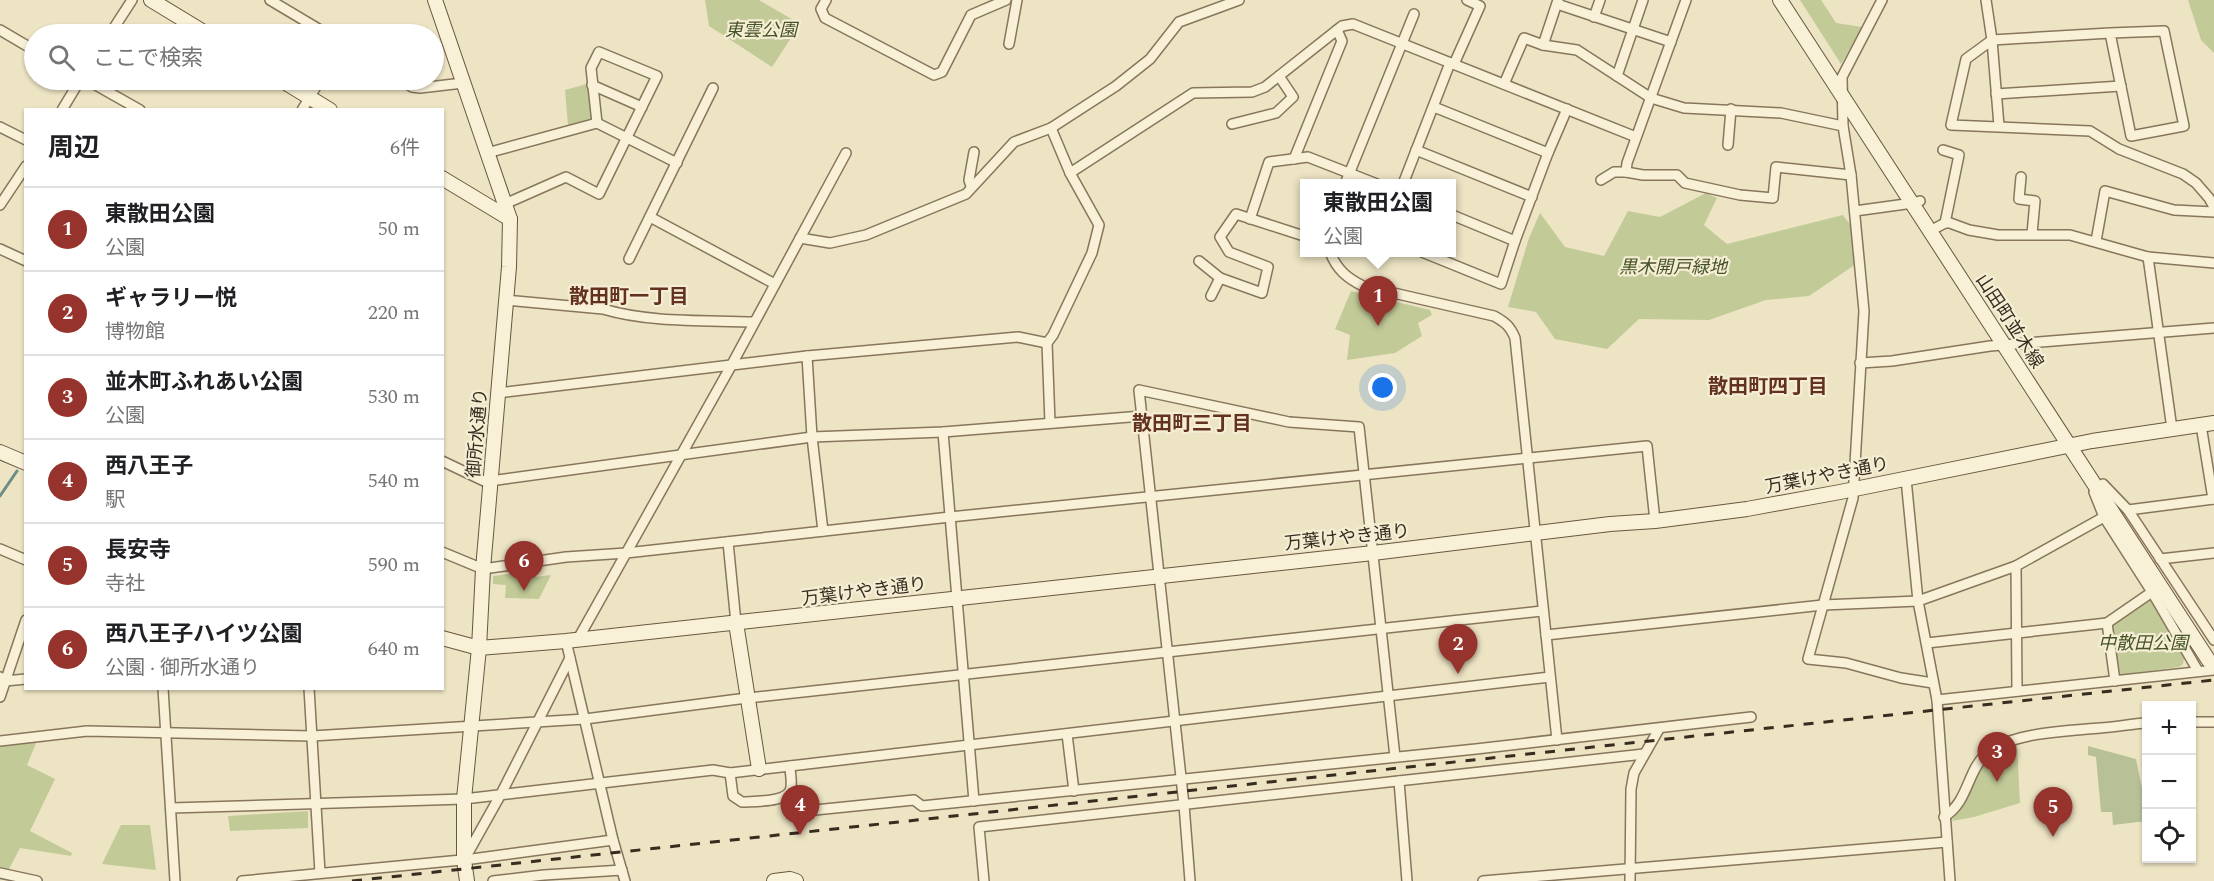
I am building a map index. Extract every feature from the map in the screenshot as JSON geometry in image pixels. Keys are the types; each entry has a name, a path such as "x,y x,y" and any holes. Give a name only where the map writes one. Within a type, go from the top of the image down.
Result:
{"street":[{"path":"116,24 132,0"},
{"path":"151,0 191,24"},
{"path":"270,0 310,24"},
{"name":"御所水通り","path":"435,0 443,24"},
{"path":"826,0 821,9 825,18 934,75 942,72 971,15 1005,0"},
{"path":"1009,44 1017,0"},
{"path":"800,238 830,243 866,234 966,194 1014,142 1051,128 1116,86 1150,59 1179,22 1239,0"},
{"path":"1405,179 1452,63 1480,6 1467,0"},
{"path":"1594,17 1600,0"},
{"path":"1617,76 1643,0"},
{"path":"1626,172 1636,137 1686,0"},
{"name":"山田町並木線","path":"1780,0 1841,84"},
{"name":"山田町並木線","path":"1790,0 1917,202 1937,227 2072,445 2089,478 2212,662"},
{"path":"1882,0 1841,84 1843,126 1851,175 1864,310 1853,498 1809,659 1846,663 1901,678 1933,683"},
{"path":"1986,0 1992,40 1999,126"},
{"path":"1543,45 1557,2 1594,17 1671,42"},
{"path":"1346,179 1414,14"},
{"path":"1070,173 1193,93 1252,92 1265,87 1342,26 1353,24 1636,137"},
{"name":"御所水通り","path":"444,26 510,219 509,267 464,799 464,860 467,881"},
{"path":"0,30 24,44"},
{"path":"1294,159 1342,41 1337,30"},
{"path":"2110,33 2131,136 2184,126 2164,31 2110,33 1992,40 1966,59 1951,125 2090,130 2119,149 2183,174 2196,183 2210,198 2214,207"},
{"path":"1504,84 1524,38 1543,45 1577,50 1651,98 1684,108 1781,113 1843,126"},
{"path":"505,204 566,177 599,194 657,76 599,52 591,68 597,123"},
{"path":"1232,124 1276,113 1293,97 1280,76"},
{"path":"444,85 463,82"},
{"path":"592,86 642,107"},
{"path":"1996,94 2121,86"},
{"path":"629,259 713,88"},
{"path":"63,108 74,90"},
{"path":"105,90 136,108"},
{"path":"298,90 327,108"},
{"path":"303,108 314,90"},
{"path":"1434,106 1548,153"},
{"path":"1727,145 1731,109"},
{"path":"1434,257 1501,284 1548,153 1567,110"},
{"path":"487,153 597,123 677,163"},
{"path":"0,127 24,139"},
{"path":"1050,423 1047,343 1092,253 1099,225 1070,173 1051,128"},
{"path":"1416,150 1532,197"},
{"path":"1943,150 1959,155 1937,227 1998,235 2070,234 2148,257 2214,263"},
{"path":"972,186 969,180 974,152"},
{"path":"626,881 613,840 570,658 572,640 626,553 731,366 846,153"},
{"path":"1250,219 1269,162 1308,157 1368,179"},
{"path":"1601,180 1614,172 1677,175 1685,183 1740,195 1773,198 1776,167 1851,175"},
{"path":"0,205 24,169"},
{"path":"2021,177 2019,199 2034,201 2032,234"},
{"path":"444,179 510,219"},
{"path":"2096,241 2105,191 2174,210 2214,212"},
{"path":"1855,211 1917,202"},
{"path":"1199,261 1220,278 1262,293 1268,267 1229,252 1220,237 1236,214 1300,234"},
{"path":"650,217 775,284"},
{"path":"1456,217 1515,241"},
{"path":"0,249 24,260"},
{"path":"1333,257 1341,272 1363,286 1494,316 1505,321 1511,328 1515,338 1557,740"},
{"path":"2148,257 2172,429"},
{"path":"1210,296 1220,278"},
{"path":"506,300 603,309 652,318 754,322"},
{"path":"1860,363 1892,361 2009,344 2214,328"},
{"path":"498,393 807,356 1018,337 1047,343"},
{"path":"807,356 812,437 823,531"},
{"path":"1190,881 1184,805 1139,390 1289,422 1359,427 1395,757"},
{"path":"444,462 490,481 812,437 944,432 1142,416"},
{"path":"2128,510 2213,499 2208,424"},
{"name":"万葉けやき通り","path":"478,648 736,623 1655,521 1747,509 2072,445 2208,424"},
{"path":"944,432 974,801"},
{"name":"山田町並木線","path":"2072,445 2103,484 2212,662"},
{"path":"444,553 483,569 566,557 626,553 950,517 1647,447 1655,521"},
{"path":"0,452 24,459"},
{"path":"2089,478 2104,517 2152,592 2198,671"},
{"path":"1906,479 1918,601 1937,700 1950,881"},
{"path":"2103,484 2128,510 2214,640"},
{"path":"1546,635 1823,605 1918,601 2016,566 2104,517"},
{"path":"729,542 736,623 759,769"},
{"path":"0,549 24,559"},
{"path":"2160,559 2214,553"},
{"path":"2016,566 2017,692"},
{"path":"1927,643 2107,623 2152,592"},
{"path":"0,741 87,731 312,736 585,719 749,698 1542,611"},
{"path":"2107,623 2115,681"},
{"path":"0,697 3,679 24,625"},
{"path":"444,639 478,648"},
{"path":"464,860 501,794 570,658"},
{"path":"1937,700 2198,671 2212,662"},
{"path":"171,808 464,799 713,770 730,773 1550,677"},
{"path":"3,679 24,679"},
{"path":"163,690 175,881"},
{"path":"309,690 320,873"},
{"path":"788,794 805,811 914,800 922,806 1181,781 1751,717"},
{"path":"2196,722 2214,722"},
{"path":"1944,817 1953,812 1968,788 1982,757 1990,751 2025,737 2142,723"},
{"path":"1630,881 1631,789 1634,773 1659,729"},
{"path":"1067,734 1074,791"},
{"path":"984,881 979,827 1644,754"},
{"path":"730,773 733,796 742,802 782,798 791,789 790,766"},
{"path":"1399,781 1407,881"},
{"path":"242,881 464,860 613,840"},
{"path":"1483,881 1947,842"},
{"path":"493,881 622,870"},
{"path":"0,873 37,881"},
{"path":"774,881 790,879 796,881"}],"green space":[{"name":"東雲公園","path":"705,0 759,0 800,24 772,67 709,26"},
{"path":"1800,0 1821,0 1836,23 1862,27 1841,64"},
{"path":"2188,0 2214,0 2214,53 2201,40"},
{"path":"590,83 592,118 568,125 565,90"},
{"name":"黒木開戸緑地","path":"1706,193 1717,198 1704,225 1727,244 1843,215 1855,231 1856,264 1809,296 1766,300 1709,320 1639,319 1607,349 1555,339 1536,312 1508,307 1529,238 1540,213 1565,247 1604,256 1628,211 1660,217"},
{"path":"1351,291 1430,310 1432,315 1418,323 1422,336 1395,353 1347,360 1350,335 1335,329"},
{"path":"535,571 536,577 551,575 539,599 505,598 506,585 493,584 493,576"},
{"name":"中散田公園","path":"2150,600 2184,658 2183,664 2179,667 2119,675 2112,625"},
{"path":"37,741 27,765 55,779 30,831 72,853 71,856 20,848 8,871 0,869 0,747"},
{"path":"2017,744 2020,803 1952,821 1985,759 2005,747"},
{"path":"2088,746 2136,759 2142,788 2142,821 2113,825 2112,812 2101,812 2096,757 2088,755"},
{"path":"308,811 308,828 230,831 228,816"},
{"path":"121,825 150,825 156,870 102,864"}],"waterway":[{"path":"0,496 17,471"}],"railway":[{"path":"352,881 2214,680"}],"place":[{"name":"東散田公園","path":"1378,326"},
{"name":"西八王子ハイツ公園","path":"524,591"},
{"name":"ギャラリー悦","path":"1458,674"},
{"name":"並木町ふれあい公園","path":"1997,782"},
{"name":"西八王子","path":"800,835"},
{"name":"長安寺","path":"2053,837"}],"district":[{"name":"散田町一丁目","path":"629,296"},
{"name":"散田町四丁目","path":"1768,386"},
{"name":"散田町三丁目","path":"1192,423"}]}
